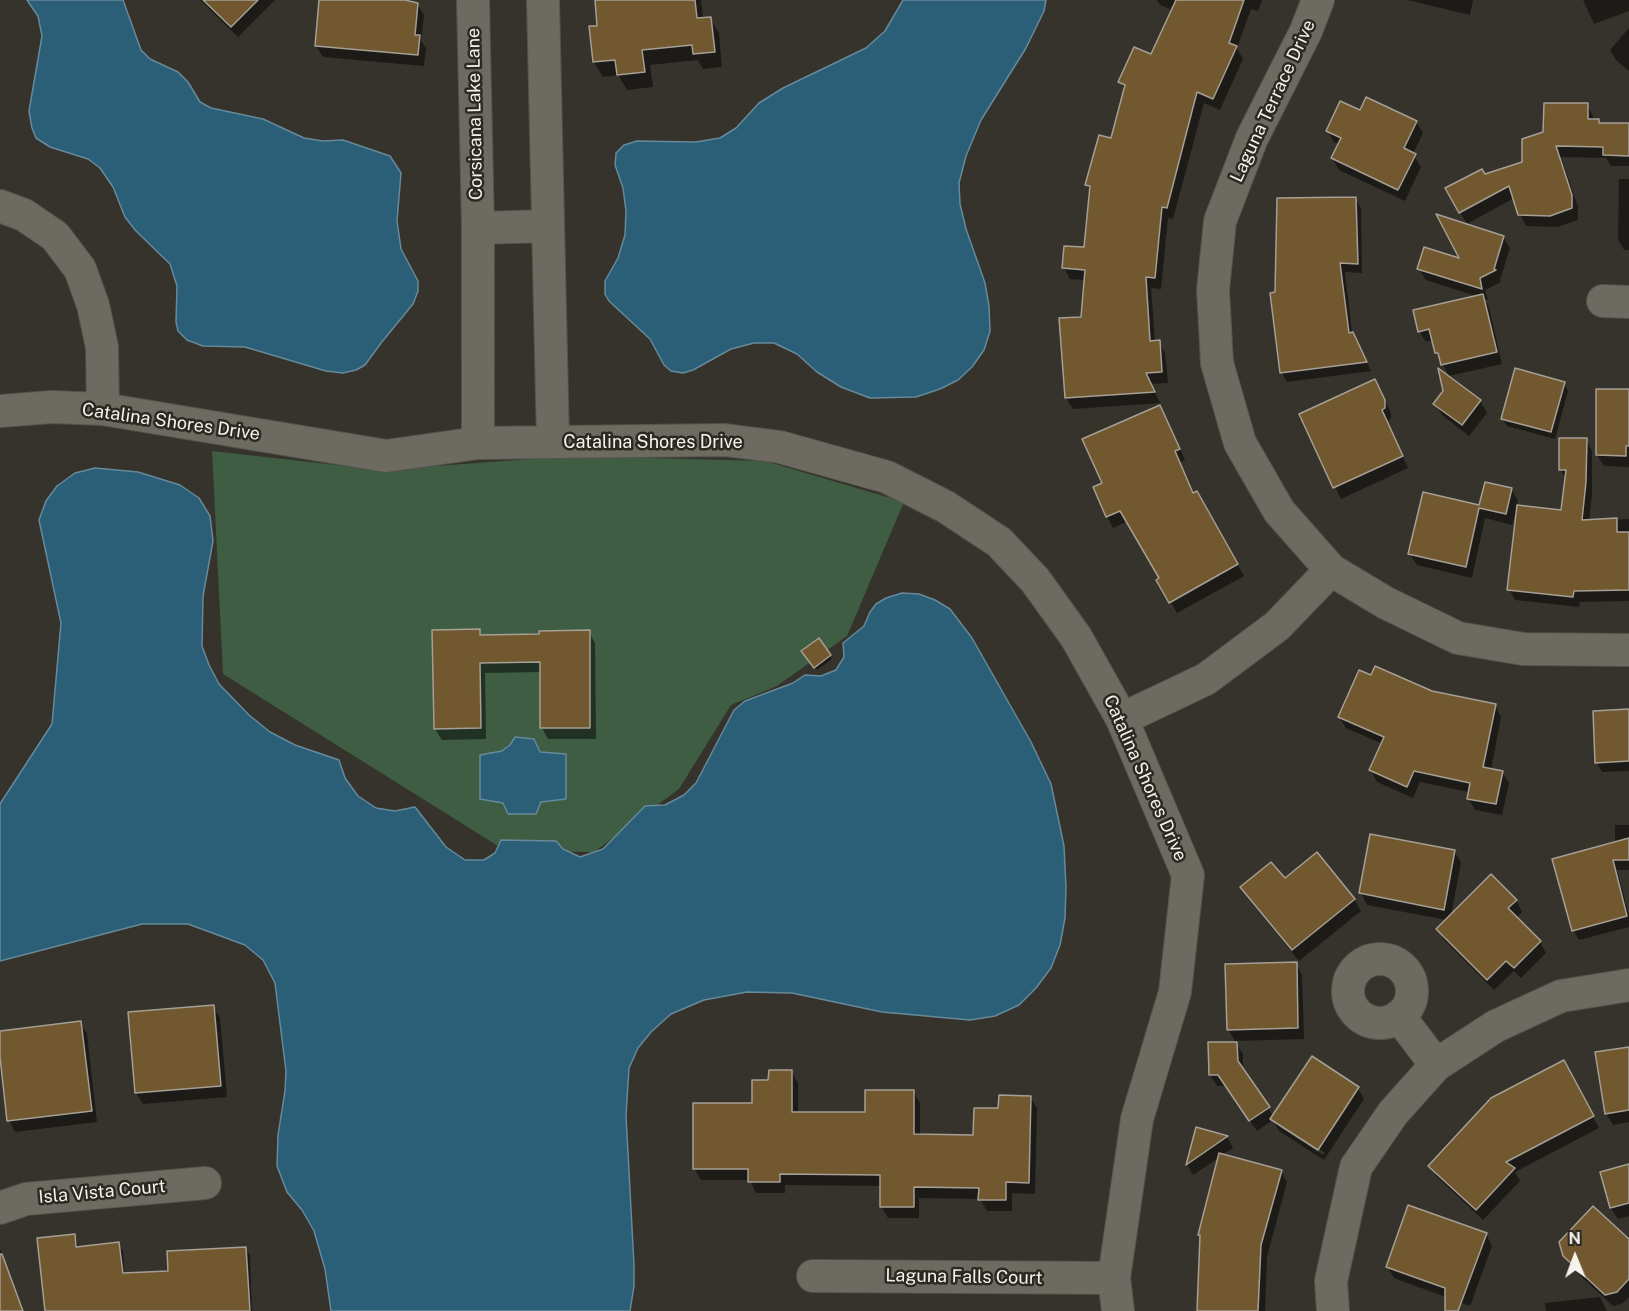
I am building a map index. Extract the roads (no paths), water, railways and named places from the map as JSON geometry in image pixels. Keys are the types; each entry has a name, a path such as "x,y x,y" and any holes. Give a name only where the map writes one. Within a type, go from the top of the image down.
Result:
{"street":[{"name":"Corsicana Lake Lane","path":"473,0 478,228 478,443"},
{"path":"543,0 553,442"},
{"name":"Laguna Terrace Drive","path":"1318,0 1306,31 1252,138 1220,220 1213,290 1217,363 1240,443 1279,511 1331,570 1386,603 1458,638 1523,650 1629,650"},
{"path":"0,206 24,215 55,236 80,269 93,305 102,347 103,409"},
{"path":"478,228 548,226"},
{"name":"Catalina Shores Drive","path":"0,411 52,407 103,409 386,456 478,443 725,440 780,447 887,477 946,507 999,543 1035,580 1076,637 1122,719 1188,874 1175,992 1137,1119 1114,1278 1118,1311"},
{"path":"1122,719 1206,679 1277,626 1331,570"},
{"path":"1333,1311 1330,1281 1356,1167 1392,1113 1436,1065 1496,1026 1561,996 1629,985"},
{"path":"1399,1016 1436,1065"},
{"name":"Isla Vista Court","path":"0,1208 26,1199 205,1183"},
{"name":"Laguna Falls Court","path":"813,1276 1114,1278"}],"water":[{"path":"27,0 123,0 141,50 150,59 178,72 188,82 200,102 211,108 263,119 304,138 323,141 343,140 390,156 401,173 397,221 401,249 418,281 418,291 413,304 365,365 343,373 326,371 245,347 203,346 187,340 178,331 177,286 170,264 125,217 113,187 100,168 88,159 50,147 36,138 29,111 42,36 38,16"},
{"path":"903,0 1046,0 1044,11 1026,48 981,120 966,156 959,183 960,204 966,229 985,283 989,306 990,331 984,350 972,367 958,380 916,397 870,398 841,387 817,372 797,354 774,343 754,343 731,349 693,370 683,373 671,371 664,365 650,339 609,301 605,294 605,281 618,258 625,235 626,211 623,188 615,165 616,153 624,145 637,141 696,142 720,138 736,128 759,103 783,88 866,48 885,31"},
{"path":"95,468 138,472 180,485 199,498 210,516 213,541 203,596 202,646 219,684 249,715 270,732 295,745 339,760 345,778 358,796 376,808 395,811 415,807 446,847 465,860 484,860 495,853 501,840 556,841 563,849 580,857 603,849 645,806 665,805 684,795 696,783 734,710 745,701 793,683 805,675 821,676 836,670 844,657 843,643 864,626 876,604 886,598 902,593 919,594 935,600 950,609 972,638 1031,742 1051,784 1064,846 1066,887 1065,918 1060,945 1051,968 1019,1005 995,1016 970,1020 882,1012 792,993 747,992 704,1000 671,1014 651,1032 638,1048 629,1068 626,1116 634,1265 634,1286 630,1311 331,1311 325,1269 314,1231 302,1210 287,1192 277,1166 278,1135 286,1071 275,983 263,960 245,945 188,924 142,924 0,961 0,804 52,724 61,623 39,520 46,501 57,486 75,473"},
{"path":"515,737 534,739 540,752 566,754 566,799 541,802 536,814 508,814 503,803 480,799 480,755 502,751"}]}
